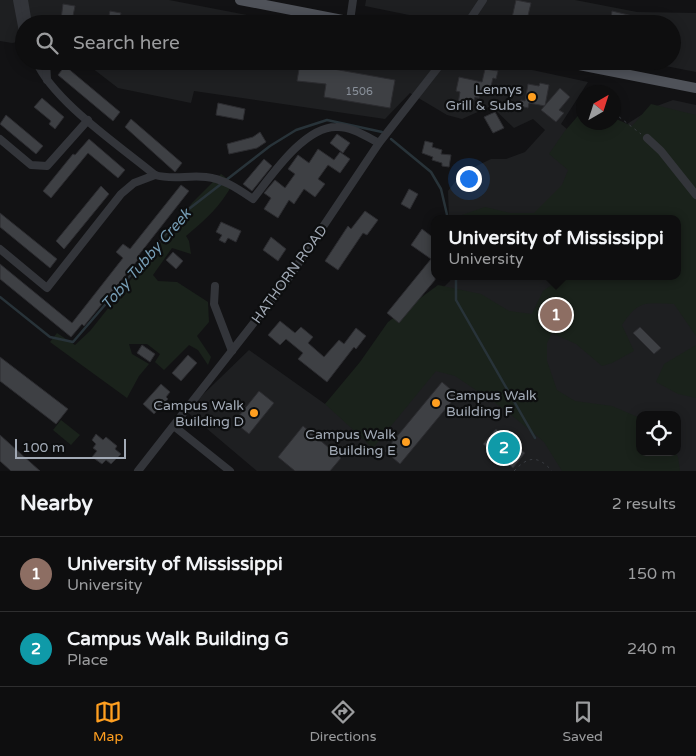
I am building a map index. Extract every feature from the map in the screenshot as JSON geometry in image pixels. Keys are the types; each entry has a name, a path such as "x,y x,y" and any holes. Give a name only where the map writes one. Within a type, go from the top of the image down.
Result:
{"main road":[{"path":"240,0 319,15"},
{"path":"616,70 696,88"}],"street":[{"path":"17,0 20,15"},
{"path":"24,0 26,15"},
{"path":"351,15 353,0"},
{"path":"473,15 483,0"},
{"path":"41,70 47,82 88,120 154,175 167,179 212,179 226,182 253,198 297,145 309,137 335,126 352,130 380,143"},
{"path":"46,70 47,82"},
{"name":"HATHORN ROAD","path":"138,471 175,427 288,279 380,143 436,70"},
{"path":"0,139 31,165 47,166 88,120"},
{"path":"647,138 696,195"},
{"path":"0,249 47,288 121,194 134,183 154,175"},
{"path":"215,286 214,304 232,351"},
{"path":"175,427 230,471"}],"path":[{"path":"621,118 647,138"},
{"path":"514,471 523,461 536,459 544,462 552,471"}],"shaded area":[{"path":"0,0 169,0 246,15 15,15 15,42 0,41"},
{"path":"366,0 575,0 637,12 696,13 696,72 681,69 681,15 409,15 365,6"},
{"path":"95,70 532,70 588,82 586,85 576,85 576,101 561,124 601,158 627,124 654,107 673,100 696,105 696,471 257,471 186,411 249,350 325,404 450,280 681,280 681,215 449,215 448,191 462,173 491,159 506,159 525,152 545,130 533,119 514,128 491,106 462,119 447,115 410,93 385,119 194,91 191,103 118,88"},
{"path":"651,104 696,115 696,336 674,304 644,304 633,311 622,325 634,351 612,363 602,366 576,344 552,333 547,343 547,361 557,390 575,401 612,406 636,416 636,456 677,456 680,471 562,471 544,442 504,409 455,376 436,371 373,448 325,404 360,362 388,322 438,285 481,294 509,311 532,314 543,291 559,280 681,280 681,215 462,215 485,207 510,213 534,213 562,185 568,170 549,154 576,118 576,130 621,130 621,121 632,126"},
{"path":"221,174 233,183 218,206 186,236 189,241 191,254 172,248 153,275 158,281 177,282 208,302 209,322 197,336 211,357 208,365 198,350 189,345 164,370 155,362 160,354 147,344 129,344 132,354 149,364 139,376 127,398 50,342 57,333 75,345 90,331 192,203"},
{"path":"696,345 696,398 678,394 656,382 664,364"},
{"path":"61,420 80,435 71,445 53,430"}],"building":[{"path":"516,0 531,3 528,15 513,15"},
{"path":"63,4 75,6 73,15 62,15"},
{"path":"110,11 121,13 120,15 109,15"},
{"path":"612,11 629,15 611,15"},
{"path":"62,70 70,70 120,112 113,121 58,75"},
{"path":"299,70 339,70 395,80 390,108 324,97 326,84 297,81"},
{"path":"485,70 498,71 496,79 493,78 490,90 487,89 486,92 480,91 479,98 475,97 474,100 467,99 465,106 458,104 460,92 456,91 459,77 482,82"},
{"name":"Lennys Grill & Subs","path":"540,83 549,85 545,106 529,103 528,108 520,106 521,100 525,101 528,84 539,86"},
{"path":"560,88 570,97 559,110 564,113 556,122 541,110"},
{"path":"42,98 64,117 55,129 49,124 51,121 34,107"},
{"path":"218,103 245,109 243,120 216,115"},
{"path":"495,112 504,128 493,133 484,117"},
{"path":"6,115 43,146 36,154 0,124"},
{"path":"131,119 182,163 175,172 125,127"},
{"path":"260,132 266,142 257,148 229,154 227,144 253,137"},
{"path":"337,134 350,143 343,153 330,143"},
{"path":"89,139 125,170 118,178 88,153 51,198 43,191 73,154 75,155"},
{"path":"425,141 433,143 432,147 442,150 441,154 451,155 449,167 442,166 442,163 432,160 433,157 422,153"},
{"path":"318,149 334,160 340,152 350,159 340,173 328,165 318,179 325,184 315,197 304,189 294,204 289,200 278,218 264,209 271,198 264,193 275,180 285,188 295,174 288,169 298,155 309,163"},
{"path":"264,159 272,166 252,191 243,184"},
{"path":"181,185 189,191 138,256 140,257 133,266 84,326 82,324 71,337 0,279 0,264 72,323 123,258 116,252 123,244 130,249"},
{"path":"101,186 109,194 64,249 56,241"},
{"path":"409,189 418,194 410,209 401,204"},
{"path":"365,211 378,220 367,235 363,233 338,270 325,261 348,226 351,229"},
{"path":"0,213 57,259 50,268 0,227"},
{"path":"221,222 241,231 236,242 228,238 225,243 219,240 222,235 216,232"},
{"path":"422,229 431,236 431,259 411,245"},
{"path":"271,237 286,249 278,261 263,250"},
{"path":"173,252 183,261 176,269 166,260"},
{"path":"431,259 431,280 435,280 399,323 387,313"},
{"path":"280,321 295,333 301,327 313,337 308,343 324,357 339,340 344,344 356,328 366,336 356,349 354,347 327,382 298,359 303,353 286,339 280,345 268,335"},
{"path":"640,327 661,348 654,354 633,333"},
{"path":"142,345 155,354 150,362 137,353"},
{"path":"188,355 197,363 181,381 172,373"},
{"path":"0,357 68,409 56,424 0,381"},
{"path":"442,382 457,395 400,464 385,451"},
{"path":"161,384 170,392 166,397 168,399 154,414 143,404"},
{"name":"Campus Walk Building D","path":"259,391 274,403 249,434 234,422"},
{"path":"303,426 341,458 330,471 295,471 278,457"},
{"path":"496,429 525,453 513,468 483,444"},
{"path":"96,434 103,440 106,437 117,446 115,449 121,454 111,464 106,460 102,464 92,457 97,451 93,448 96,444 92,440"},
{"path":"0,435 40,471 11,471 0,461"}],"waterway":[{"name":"Toby Tubby Creek","path":"0,297 50,337 73,342 185,212 270,146 296,130 327,120 382,132"},
{"name":"Toby Tubby Creek","path":"391,139 431,172 441,189 447,215"},
{"name":"Toby Tubby Creek","path":"456,280 456,300 535,438"}],"place":[{"name":"Lennys Grill & Subs","path":"532,97"},
{"name":"University of Mississippi","path":"556,315"},
{"name":"Campus Walk Building F","path":"436,403"},
{"name":"Campus Walk Building D","path":"254,413"},
{"name":"Campus Walk Building E","path":"406,442"},
{"name":"Campus Walk Building G","path":"504,448"}]}
